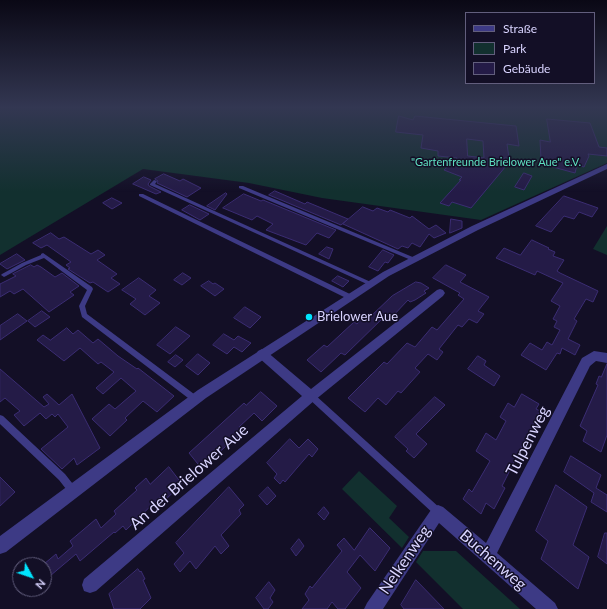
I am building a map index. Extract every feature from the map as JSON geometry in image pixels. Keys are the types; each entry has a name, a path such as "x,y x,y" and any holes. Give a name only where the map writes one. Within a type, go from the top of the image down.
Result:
{"street":[{"path":"0,546 195,400 262,354 350,297 413,259 607,166"},
{"name":"An der Brielower Aue","path":"90,585 311,396 440,293"},
{"path":"262,354 311,396"},
{"name":"Tulpenweg","path":"488,556 586,362 594,356 607,358"},
{"name":"Buchenweg","path":"438,512 549,609"},
{"name":"Nelkenweg","path":"373,609 438,512"}],"lane":[{"path":"155,181 152,184 371,284"},
{"path":"241,187 413,259"},
{"path":"141,195 350,297"},
{"path":"4,275 24,264 44,256 90,289 82,306 84,316 195,400"},
{"path":"311,396 438,512"},
{"path":"0,419 62,477 73,491"}],"green space":[{"name":"\"Gartenfreunde Brielower Aue\" e.V.","path":"0,135 607,135 607,163 481,220 322,198 249,183 143,169 0,255"},
{"path":"607,226 607,255 593,249"},
{"path":"359,471 397,506 389,518 409,537 402,548 342,489"},
{"path":"423,551 456,551 520,609 463,609 416,562"}],"building":[{"path":"423,135 517,135 519,146 507,144 509,158 504,158 506,166 471,208 452,202 449,206 440,203 461,180 459,180 462,177 444,170 457,158 438,156 438,151 421,148","holes":["467,139 483,141 484,158 468,156"]},
{"path":"549,135 595,135 599,147 607,148 607,156 588,154 589,156 584,167 577,165 575,173 553,167 555,163 541,159 540,140 550,142"},
{"path":"524,173 532,176 524,190 515,187"},
{"path":"164,174 180,181 183,179 201,188 187,197 157,183 158,181 155,179"},
{"path":"144,177 151,180 148,184 149,186 161,192 156,194 133,184"},
{"path":"275,191 305,204 307,202 348,219 341,225 269,195"},
{"path":"226,193 227,194 215,210 207,206"},
{"path":"244,194 261,201 263,200 336,230 329,238 317,233 306,245 266,230 273,224 257,216 252,220 223,208"},
{"path":"564,196 598,208 592,217 579,212 574,219 564,216 551,232 536,226"},
{"path":"112,198 122,203 112,209 103,203"},
{"path":"190,205 209,214 200,220 182,210"},
{"path":"363,207 373,211 377,208 388,212 390,210 410,218 412,216 429,229 436,225 446,233 434,238 429,234 420,247 412,243 408,248 402,246 398,249 343,224"},
{"path":"451,219 462,221 462,228 450,233"},
{"path":"51,233 59,239 64,237 91,254 98,250 105,255 97,260 117,274 111,278 120,284 108,292 68,269 70,268 66,265 71,262 47,245 41,248 33,243"},
{"path":"532,240 555,252 553,256 564,260 557,271 598,291 593,302 586,299 574,319 577,321 568,339 580,345 575,355 562,348 560,354 557,353 546,370 521,355 530,343 542,350 547,342 552,345 560,330 554,327 557,321 553,319 560,306 551,301 563,283 537,271 535,275 496,258 504,248 520,255"},
{"path":"327,247 333,249 329,259 319,254"},
{"path":"383,250 394,255 388,263 385,262 378,271 369,267"},
{"path":"17,254 25,260 7,269 0,264"},
{"path":"31,265 34,267 37,265 41,267 55,277 62,273 79,286 70,292 74,295 49,312 23,289 14,294 10,291 0,297 0,284 16,276 13,274"},
{"path":"446,265 466,275 460,282 489,297 478,311 484,314 477,323 469,319 462,327 458,325 439,349 443,352 437,360 428,354 415,368 420,372 401,393 398,391 386,405 378,398 365,412 348,398 384,362 387,364 407,343 415,347 432,327 437,330 464,299 458,295 460,293 433,278"},
{"path":"183,273 191,278 182,285 174,280"},
{"path":"338,276 349,281 343,287 332,281"},
{"path":"139,278 156,290 149,296 160,303 145,315 130,304 136,299 122,290"},
{"path":"209,281 224,289 215,296 201,286"},
{"path":"416,282 429,288 424,291 426,293 410,302 408,300 391,318 386,315 345,355 341,353 321,372 307,360 324,345 327,347 354,322 357,324 365,315 369,318 392,296"},
{"path":"245,307 261,317 250,328 234,318"},
{"path":"42,311 50,317 35,327 28,321"},
{"path":"18,314 27,321 0,340 0,326"},
{"path":"176,327 190,336 170,354 157,345"},
{"path":"67,328 73,334 78,330 93,343 98,339 118,356 137,369 138,368 174,396 157,412 143,401 125,418 127,420 110,436 92,419 109,404 115,409 136,391 121,378 103,394 96,388 114,372 101,362 98,364 80,348 64,361 37,340 43,335 50,340"},
{"path":"224,334 234,340 238,336 251,343 242,352 234,347 227,354 213,345"},
{"path":"198,354 210,363 198,375 186,366"},
{"path":"176,355 183,360 175,367 168,362"},
{"path":"478,356 486,361 484,365 500,376 494,386 468,369"},
{"path":"607,364 607,435 601,452 583,441 587,431 580,426 598,385 596,384 599,376 601,377"},
{"path":"0,369 44,407 49,404 43,397 47,394 59,405 72,394 100,448 77,465 74,458 62,469 41,449 68,427 58,414 55,417 52,414 46,419 40,413 24,426 14,415 20,411 5,398 0,402"},
{"path":"261,392 277,406 262,421 254,413 239,427 243,431 240,435 229,445 228,444 202,469 189,453 244,403 246,405"},
{"path":"522,394 539,404 536,409 540,411 502,486 505,488 494,509 486,503 481,514 463,499 469,489 472,492 490,461 476,451 486,433 496,440 506,421 500,417 508,403 514,407"},
{"path":"435,397 445,405 416,434 427,444 414,458 406,451 408,449 395,437"},
{"path":"290,439 299,448 308,439 318,449 312,457 309,454 285,482 283,480 280,484 274,478 277,474 267,463"},
{"path":"571,456 601,475 596,488 607,495 607,512 591,502 594,493 564,472"},
{"path":"169,467 182,484 164,501 160,497 126,530 123,526 115,533 114,532 80,561 76,554 52,574 52,557 56,554 58,559 73,546 70,541 96,519 101,528 116,514 114,511 137,490 135,488 146,478 150,484"},
{"path":"0,477 15,492 0,506"},
{"path":"556,485 587,507 573,545 589,557 578,589 541,559 548,541 536,531"},
{"path":"229,487 244,505 239,510 241,514 221,535 229,546 221,554 215,546 196,569 190,561 180,572 174,564 184,553 176,543"},
{"path":"268,487 276,496 267,505 259,496"},
{"path":"324,507 329,513 324,520 318,514"},
{"path":"370,528 390,548 375,571 360,555 347,572 361,588 345,609 338,609 332,602 327,609 302,609 309,600 305,594 310,586 312,588 342,551 337,545 344,538 354,550"},
{"path":"605,533 607,533 607,564 598,557"},
{"path":"299,539 304,546 296,556 291,549"},
{"path":"138,569 140,572 141,571 145,579 143,580 151,598 140,609 114,609 109,594"},
{"path":"416,580 444,609 404,609 401,605"},
{"path":"269,582 275,590 270,598 273,602 268,609 264,609 256,598"}],"place":[{"name":"Brielower Aue","path":"309,317"}]}
